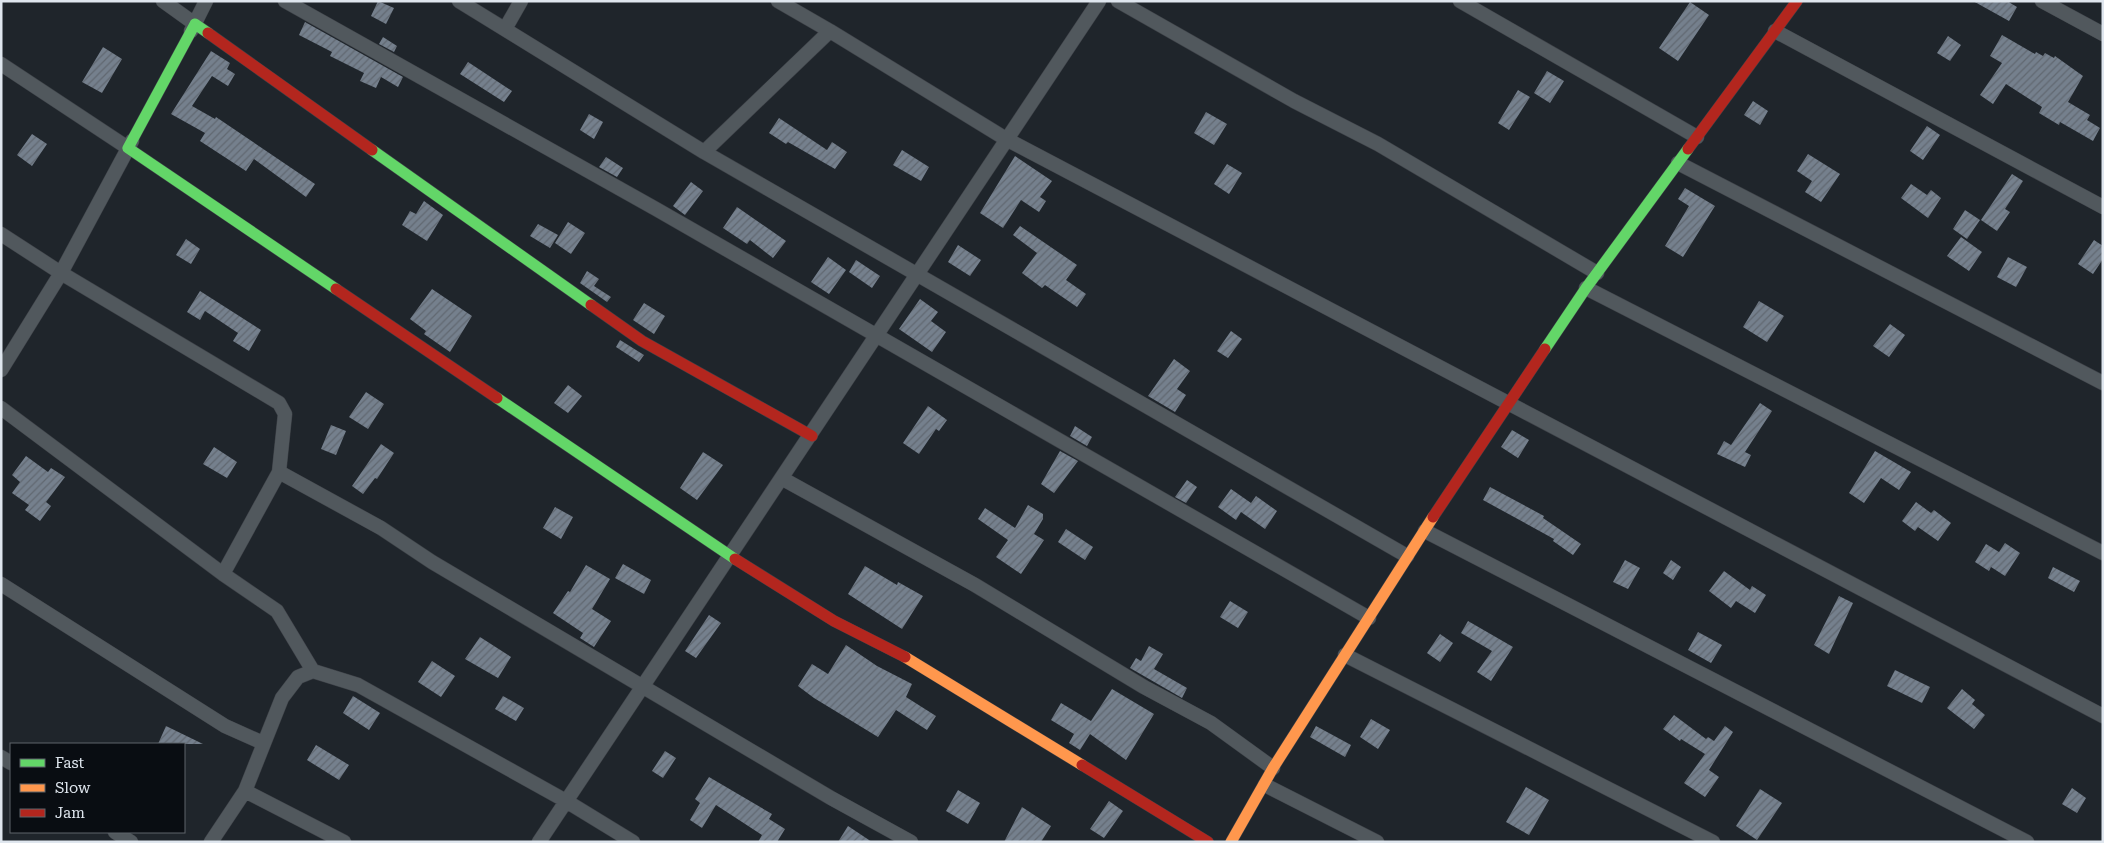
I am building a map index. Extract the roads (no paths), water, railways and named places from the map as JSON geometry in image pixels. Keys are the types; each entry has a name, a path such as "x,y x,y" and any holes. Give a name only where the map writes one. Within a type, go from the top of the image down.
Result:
{"street":[{"path":"163,1 642,341 812,436"},
{"path":"1,370 61,272 128,148 140,130 206,1"},
{"path":"285,1 656,209 1369,618"},
{"path":"459,1 704,152 1407,556"},
{"path":"505,30 521,1"},
{"path":"778,1 1006,139 2103,716"},
{"path":"539,842 642,684 812,436 916,275 1099,1"},
{"path":"1118,1 1294,101 1378,144 1598,273"},
{"path":"1460,1 1697,137"},
{"path":"1231,842 1273,768 1407,556 1586,288 1797,1"},
{"path":"2042,1 2103,34"},
{"path":"704,152 830,31"},
{"path":"1775,31 2103,207"},
{"path":"1,64 730,556 834,621 894,650 1208,842"},
{"path":"1678,163 2103,383"},
{"path":"1,234 279,403 285,414 279,472 222,574"},
{"path":"1586,288 2103,553"},
{"path":"1,408 222,574 277,611 313,671"},
{"path":"279,472 381,528 432,562 642,684 831,798 910,842"},
{"path":"783,479 975,585 1144,687 1211,723 1273,768"},
{"path":"1425,531 2027,842"},
{"path":"1,584 226,726 263,743"},
{"path":"1344,655 1713,842"},
{"path":"211,842 245,791 282,698 298,677 313,671 358,685 566,801 633,842"},
{"path":"1265,785 1377,842"},
{"path":"245,791 344,842"},
{"path":"117,833 131,842"}]}
